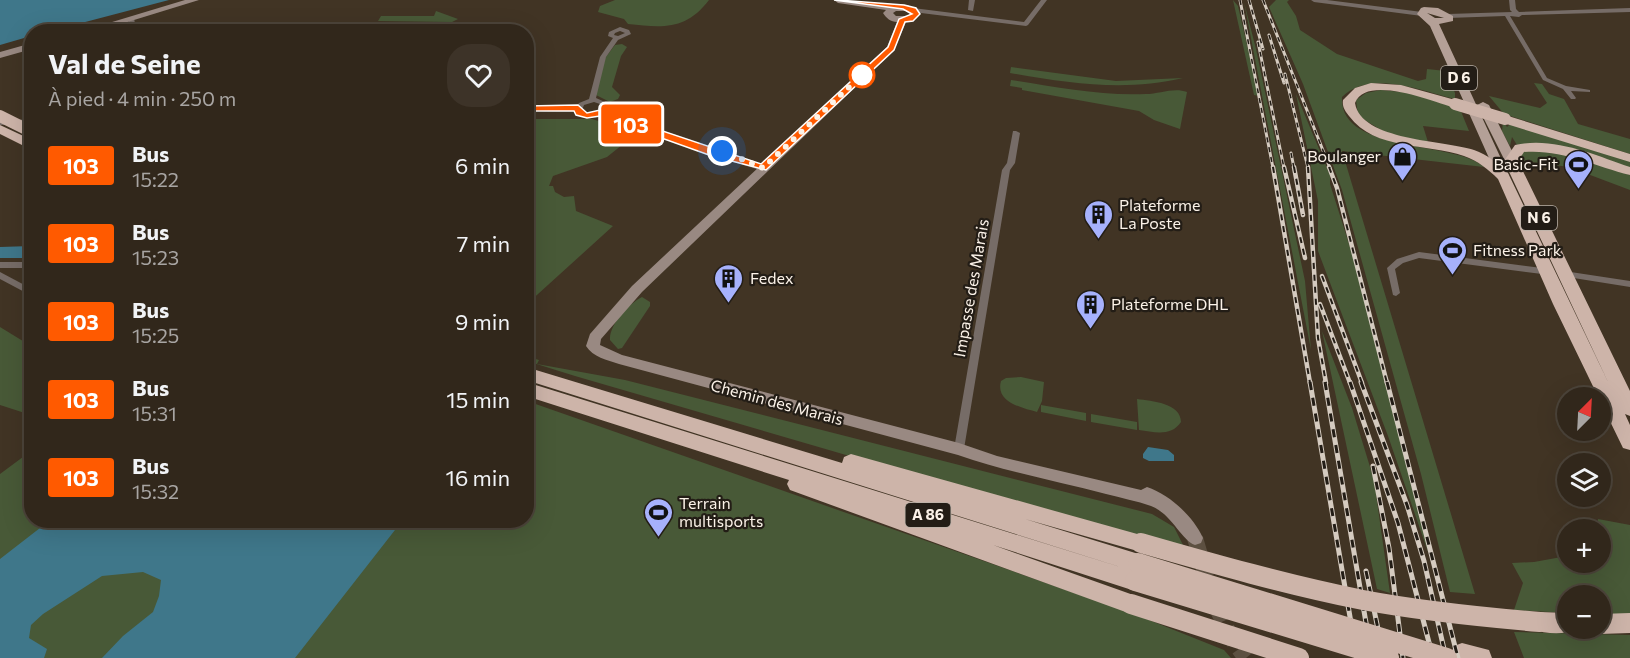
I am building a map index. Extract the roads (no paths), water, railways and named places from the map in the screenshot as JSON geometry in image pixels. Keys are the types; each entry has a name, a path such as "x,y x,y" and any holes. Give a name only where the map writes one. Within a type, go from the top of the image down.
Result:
{"highway":[{"path":"1503,176 1490,163 1468,153 1407,142 1380,134 1354,117 1348,101 1353,94 1361,90 1383,87 1402,88 1630,158"},
{"path":"0,116 24,121"},
{"path":"0,129 24,142"},
{"path":"1511,161 1520,148 1536,146 1557,149 1630,171"},
{"name":"N 6","path":"1511,161 1630,410"},
{"name":"N 6","path":"1503,176 1546,272 1630,443"},
{"name":"A 86","path":"534,376 724,443"},
{"name":"A 86","path":"534,391 724,443 1138,562 1437,655"},
{"path":"1299,658 1131,604 736,464 724,443 758,435 1138,562 1482,617 1557,622"},
{"name":"A 86","path":"1138,562 1389,658"},
{"path":"1611,624 1630,623"},
{"path":"1437,655 1481,658"}],"main road":[{"name":"D 6","path":"1432,0 1444,16 1444,27 1502,144"},
{"path":"1423,10 1444,16"},
{"name":"D 6","path":"1423,10 1441,39 1488,142"},
{"name":"N 6","path":"1488,142 1503,176"},
{"name":"N 6","path":"1502,144 1511,161"}],"street":[{"path":"110,24 195,0"},
{"path":"838,0 872,4 891,10 912,8 930,13 1026,24 1044,0"},
{"path":"971,10 972,0"},
{"path":"1314,0 1423,10"},
{"path":"1512,0 1512,8 1519,15"},
{"path":"891,10 891,18 902,20 910,19 912,8"},
{"path":"1444,16 1630,10"},
{"path":"1507,15 1545,79 1565,88 1588,91"},
{"path":"1490,16 1514,27"},
{"path":"129,24 132,21 130,18"},
{"path":"578,108 580,113 587,115 602,111 713,153 763,168 891,48 902,20"},
{"path":"592,100 603,57 616,38"},
{"path":"0,55 24,48"},
{"path":"1565,88 1573,98"},
{"path":"534,108 578,108 581,104 592,100 604,104 602,111"},
{"path":"0,123 24,123"},
{"name":"Impasse des Marais","path":"966,452 1006,170 1011,164 1016,133"},
{"name":"Chemin des Marais","path":"763,168 630,297 596,337 594,348 619,359 997,462 1154,500 1178,515 1195,538"},
{"path":"1396,293 1391,268 1400,261 1427,255 1630,284"},
{"path":"0,265 24,265"},
{"path":"0,275 24,287"}],"water":[{"path":"0,0 169,0 78,24 24,24 24,38 0,45"},
{"path":"24,246 24,258 0,258 0,247"},
{"path":"1148,447 1168,450 1174,455 1174,461 1149,461 1143,458"},
{"path":"40,528 397,528 295,658 102,658 123,636 153,612 159,596 161,580 143,572 102,576 43,614 31,625 29,638 47,649 44,658 0,658 0,559"}],"tunnel":[{"path":"1195,538 1209,586 1221,616 1236,645 1246,658"}],"railway":[{"path":"1240,0 1273,168"},
{"path":"1249,0 1263,49"},
{"path":"1263,0 1330,168"},
{"path":"1269,35 1284,83"},
{"path":"1258,42 1284,168"},
{"path":"1285,74 1308,168"},
{"path":"1291,153 1294,168"},
{"path":"1273,167 1310,383"},
{"path":"1284,167 1305,258"},
{"path":"1294,167 1303,215"},
{"path":"1308,167 1318,338 1326,383"},
{"path":"1329,167 1337,188 1387,383"},
{"path":"1322,276 1362,383"},
{"path":"1320,304 1350,383"},
{"path":"1310,382 1357,658"},
{"path":"1325,382 1372,658"},
{"path":"1350,382 1398,523 1433,658"},
{"path":"1361,382 1407,505 1424,561 1446,658"},
{"path":"1387,382 1458,658"},
{"path":"1373,466 1389,548 1403,658"},
{"path":"1366,571 1384,658"}],"place":[{"name":"Boulanger","path":"1402,182"},
{"name":"Basic-Fit","path":"1579,190"},
{"name":"Plateforme La Poste","path":"1098,240"},
{"name":"Fitness Park","path":"1452,276"},
{"name":"Fedex","path":"729,304"},
{"name":"Plateforme DHL","path":"1090,330"},
{"name":"Terrain multisports","path":"658,538"}]}
